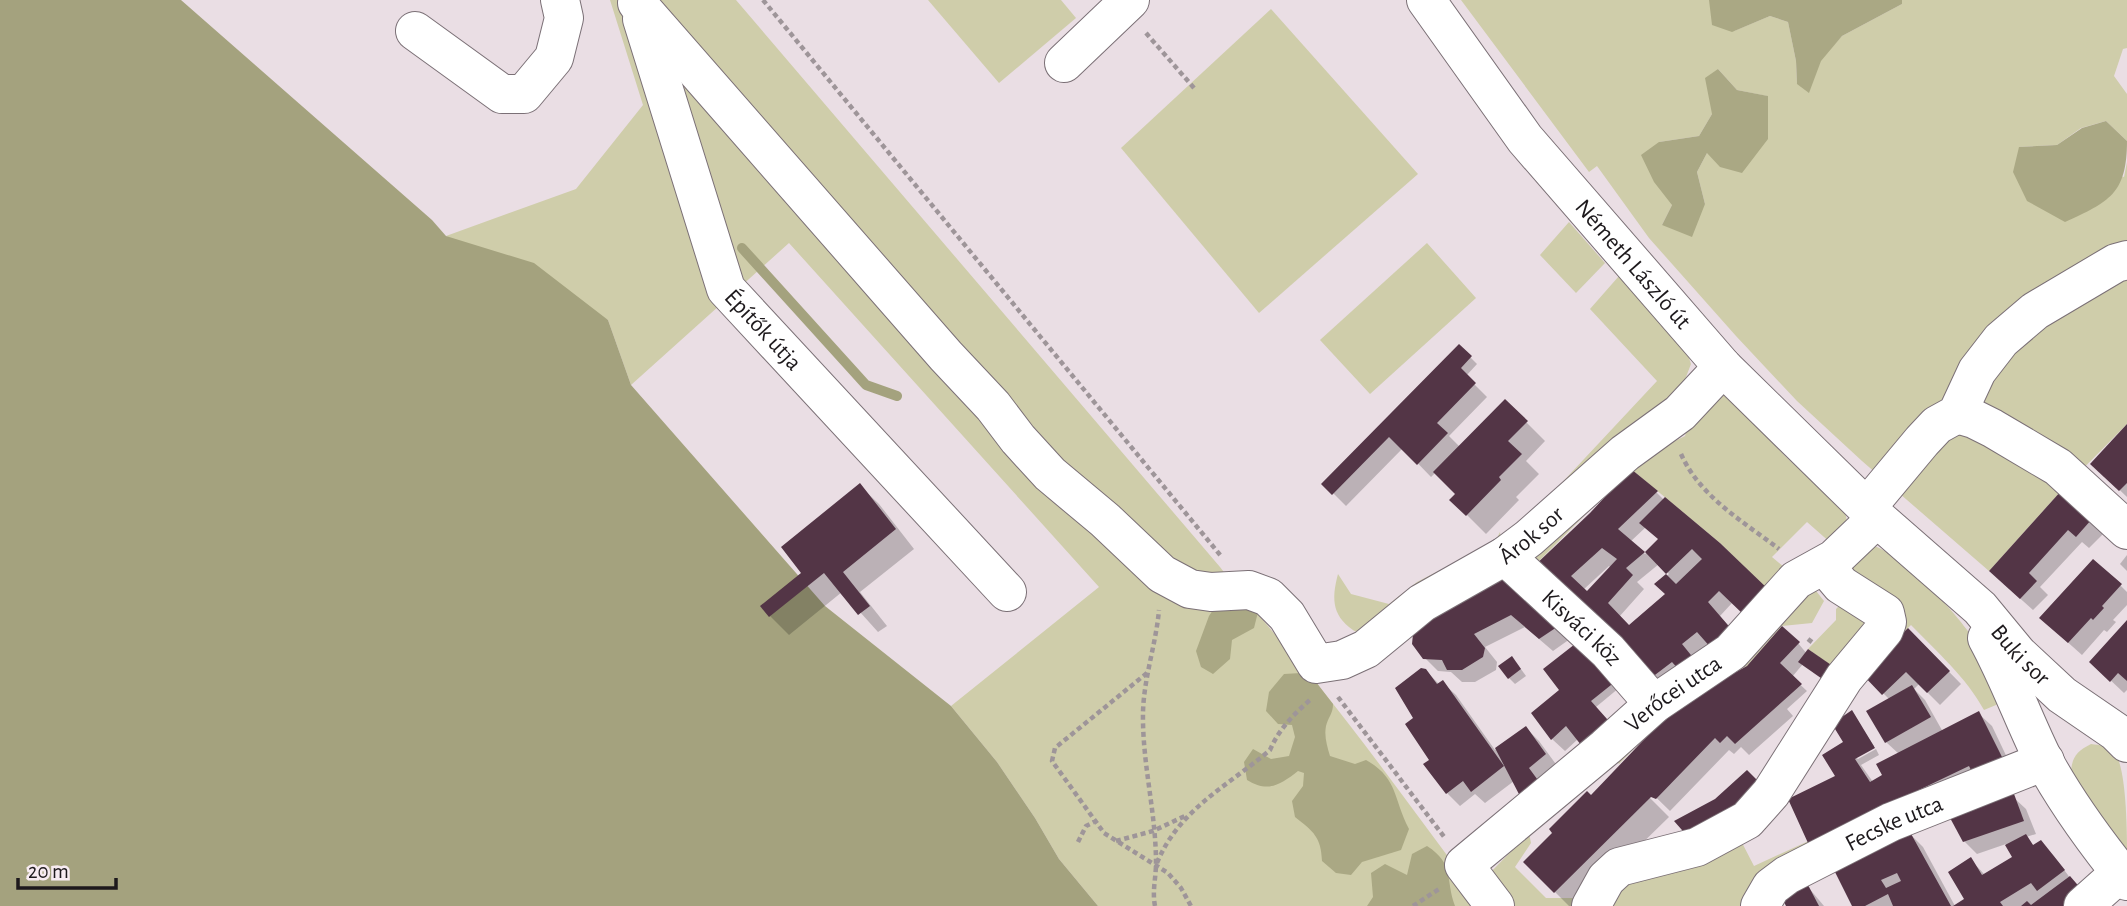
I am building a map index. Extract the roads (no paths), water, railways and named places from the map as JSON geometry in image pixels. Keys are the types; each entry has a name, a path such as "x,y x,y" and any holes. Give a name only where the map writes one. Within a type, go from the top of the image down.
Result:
{"street":[{"path":"415,31 502,94 524,94 554,58 564,18 560,0"},
{"name":"Németh László út","path":"1426,0 1525,139 1723,367 1872,512"},
{"name":"Árok sor","path":"637,1 1050,474 1105,520 1162,574 1191,589 1211,592 1249,590 1268,597 1287,616 1322,674 1342,660 1366,649 1422,603 1505,556 1530,538 1625,453 1680,413 1723,367"},
{"name":"Építők útja","path":"637,1 726,289 1007,592"},
{"path":"1064,63 1127,3"},
{"path":"2127,260 2116,263 2035,311 2001,340 1977,371 1957,414 1983,423 2058,467 2127,530"},
{"name":"Verőcei utca","path":"1495,906 1464,865 1654,704 1731,653 1796,580 1817,569 1872,512 1922,441 1937,425 1957,414"},
{"name":"Buki sor","path":"1872,512 1980,608 2027,662 2062,695 2113,732"},
{"name":"Kisváci köz","path":"1505,556 1608,651 1654,704"},
{"path":"1591,906 1606,879 1619,867 1696,848 1747,820 1771,793 1844,678 1884,630 1887,622 1885,613 1817,569"},
{"name":"Buki sor","path":"1948,582 1981,628 2005,669 2045,761 2091,835 2124,877"},
{"name":"Buki sor","path":"2045,761 2051,737 2062,725 2076,720 2113,732"},
{"name":"Fecske utca","path":"1760,906 1771,887 1787,875 1891,822 2045,761"},
{"path":"2082,906 2124,877"}],"waterway":[{"path":"742,248 866,385 897,396"}]}
